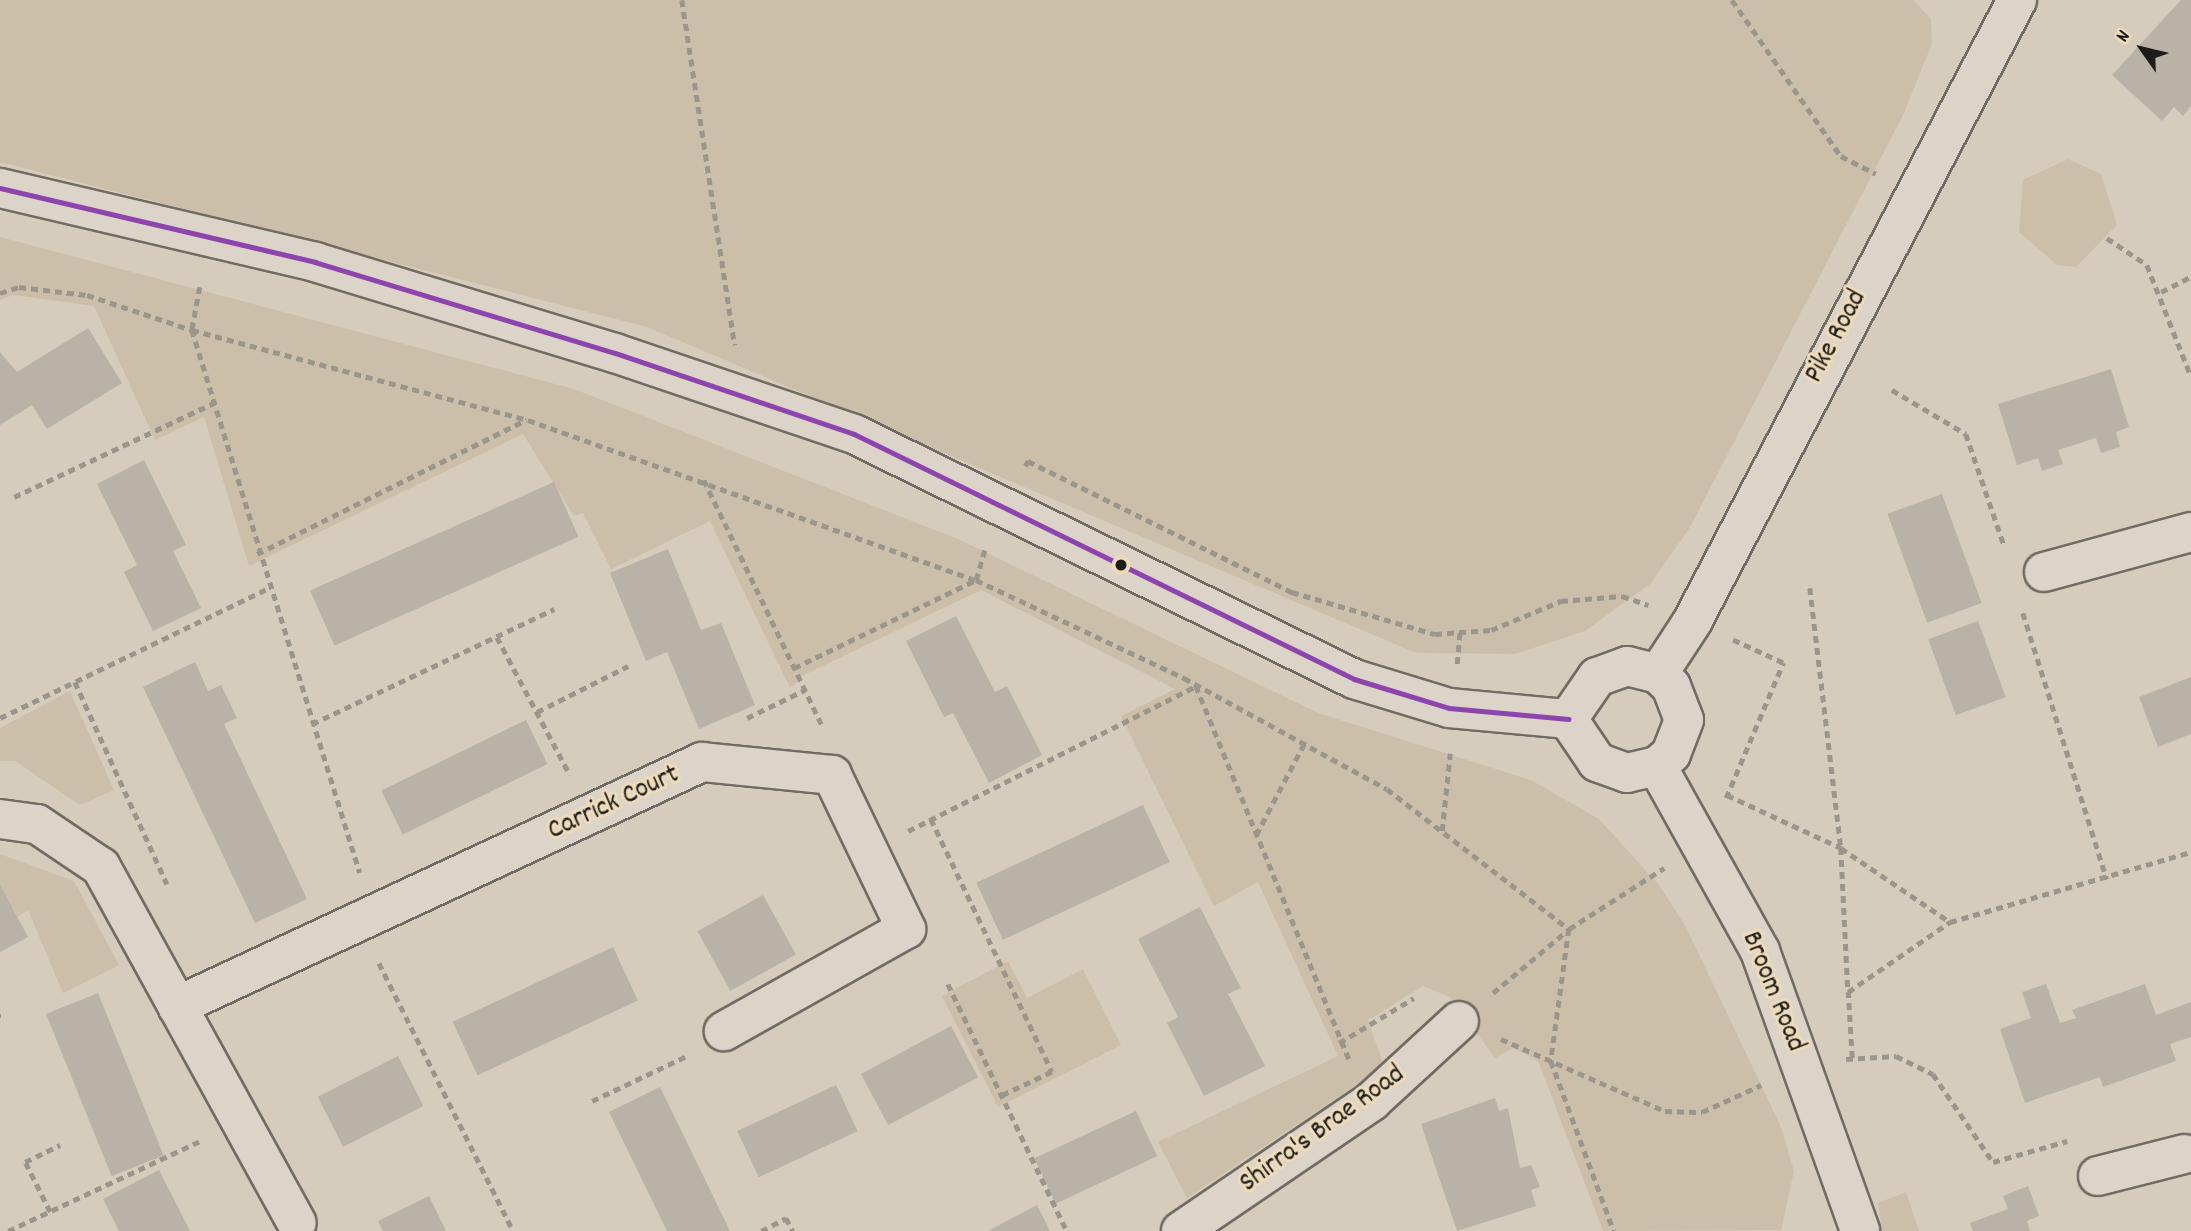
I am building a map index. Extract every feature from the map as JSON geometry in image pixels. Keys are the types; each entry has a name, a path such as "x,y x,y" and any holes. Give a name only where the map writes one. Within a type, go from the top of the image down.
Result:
{"street":[{"name":"Pike Road","path":"1658,674 1692,622 2005,4"},
{"path":"0,188 315,262 743,396 854,434 999,501 1354,679 1449,708 1568,719"},
{"path":"2030,575 2191,532"},
{"path":"1627,666 1658,674 1681,702 1684,720 1681,738 1657,766 1627,773 1611,770 1586,750 1568,719 1586,689 1611,670 1627,666"},
{"name":"Carrick Court","path":"177,1006 702,762 832,775 906,929 724,1031"},
{"name":"Broom Road","path":"1657,766 1760,951 1860,1231"},
{"path":"0,819 37,824 101,867 296,1223"},
{"name":"Shirra's Brae Road","path":"1181,1231 1373,1101 1459,1021"},
{"path":"2098,1175 2189,1158"}],"path":[{"path":"682,0 743,396"},
{"path":"1732,0 1841,156"},
{"path":"2107,238 2147,265 2161,292 2191,376"},
{"path":"2161,292 2191,277"},
{"path":"0,293 19,287 87,295 192,330 528,419 703,479 976,580 1196,685 1387,789 1569,929"},
{"path":"200,287 192,330 257,554 366,892 358,923 513,1231"},
{"path":"1892,390 1966,434 2030,575 2029,646 2107,879"},
{"path":"15,497 214,402"},
{"path":"257,554 528,419"},
{"path":"794,668 976,580 999,501 1028,461 1292,592 1435,634 1492,630 1561,601 1622,596"},
{"path":"703,479 827,736"},
{"path":"0,718 269,588"},
{"path":"1810,588 1841,848 1852,1058"},
{"path":"312,724 554,609"},
{"path":"497,637 591,814"},
{"path":"1459,1021 1569,929 1702,843 1727,795 1783,663"},
{"path":"537,712 628,666"},
{"path":"75,682 172,895"},
{"path":"867,852 1196,685"},
{"path":"1196,685 1339,1043 1373,1101"},
{"path":"735,724 805,690"},
{"path":"1256,835 1304,744"},
{"path":"1727,795 1841,848 1950,922"},
{"path":"931,819 1052,1072 1002,1096"},
{"path":"1848,992 1950,922 2107,879 2191,852"},
{"path":"1569,929 1551,1061 1614,1231"},
{"path":"948,984 1067,1231"},
{"path":"592,1101 704,1047 724,1031"},
{"path":"8,1231 204,1140"},
{"path":"50,1212 25,1161 60,1145"},
{"path":"761,1231 786,1219 793,1231"}],"shaded area":[{"path":"0,0 1913,0 1931,19 1932,44 1903,115 1689,529 1650,584 1585,631 1515,654 1416,653 647,327 0,162"},
{"path":"2068,159 2101,174 2117,225 2076,267 2057,265 2019,232 2023,180"},
{"path":"0,237 574,389 958,539 1318,713 1531,780 1599,819 1659,885 1686,927 1781,1127 1794,1171 1781,1230 1603,1231 1538,1061 1513,1048 1495,1058 1450,997 1423,986 1368,1020 1384,1066 1187,1198 1158,1142 1338,1056 1258,882 1214,906 1121,716 1175,689 981,590 804,675 790,688 710,521 611,569 583,513 574,516 523,434 249,566 204,417 155,440 94,306 13,295 0,300"},
{"path":"70,691 114,790 80,805 15,761 0,761 0,728"},
{"path":"0,854 74,881 119,965 63,993 28,910 18,917 0,884"},
{"path":"1008,961 1027,998 1083,969 1121,1045 998,1107 942,996"},
{"path":"1906,1192 1919,1231 1882,1231 1878,1203"}],"building":[{"path":"2181,0 2191,0 2191,106 2183,116 2174,107 2162,121 2112,75"},
{"path":"88,328 122,383 47,429 32,405 0,425 0,352 17,372"},
{"path":"2111,369 2129,427 2116,432 2120,447 2101,453 2096,438 2058,450 2063,464 2042,471 2038,458 2017,465 1998,404"},
{"path":"144,460 186,545 173,551 201,608 153,631 124,572 137,565 97,484"},
{"path":"554,482 578,537 334,645 310,591"},
{"path":"1942,494 1982,603 1927,623 1887,514"},
{"path":"668,549 701,630 721,623 755,705 699,729 667,652 646,661 610,573"},
{"path":"956,616 995,692 1007,686 1042,755 989,783 953,713 944,717 906,641"},
{"path":"1978,621 2006,697 1956,715 1928,639"},
{"path":"195,662 208,691 221,685 237,718 224,724 307,899 255,923 143,687"},
{"path":"2191,677 2191,734 2158,747 2139,697"},
{"path":"526,720 547,764 403,835 381,791"},
{"path":"1143,805 1170,862 1003,940 976,883"},
{"path":"0,884 28,937 0,952"},
{"path":"763,895 796,954 730,991 697,931"},
{"path":"1200,907 1241,988 1228,994 1265,1066 1204,1096 1167,1023 1178,1017 1138,939"},
{"path":"613,947 638,1000 478,1075 453,1022"},
{"path":"2046,984 2060,1023 2076,1018 2072,1010 2145,984 2156,1015 2191,1002 2191,1037 2170,1044 2176,1061 2103,1087 2100,1077 2025,1103 2000,1029 2031,1018 2022,992"},
{"path":"98,993 164,1155 112,1176 46,1014"},
{"path":"951,1026 978,1077 888,1125 861,1074"},
{"path":"398,1056 423,1106 343,1147 318,1097"},
{"path":"836,1085 858,1131 759,1177 737,1131"},
{"path":"660,1087 730,1231 667,1231 609,1112"},
{"path":"1495,1098 1499,1111 1508,1108 1520,1168 1531,1165 1540,1187 1531,1190 1536,1206 1457,1231 1421,1124"},
{"path":"1136,1111 1157,1156 1056,1204 1034,1158"},
{"path":"159,1170 190,1231 119,1231 103,1199"},
{"path":"2028,1186 2039,1216 2027,1221 2030,1231 1973,1231 1970,1223 2008,1209 2003,1196"},
{"path":"429,1196 446,1231 383,1231 378,1221"},
{"path":"1037,1205 1050,1231 988,1231"}],"transit line":[{"path":"0,188 315,262 615,353 854,434 1354,679 1449,708 1568,719"}]}
